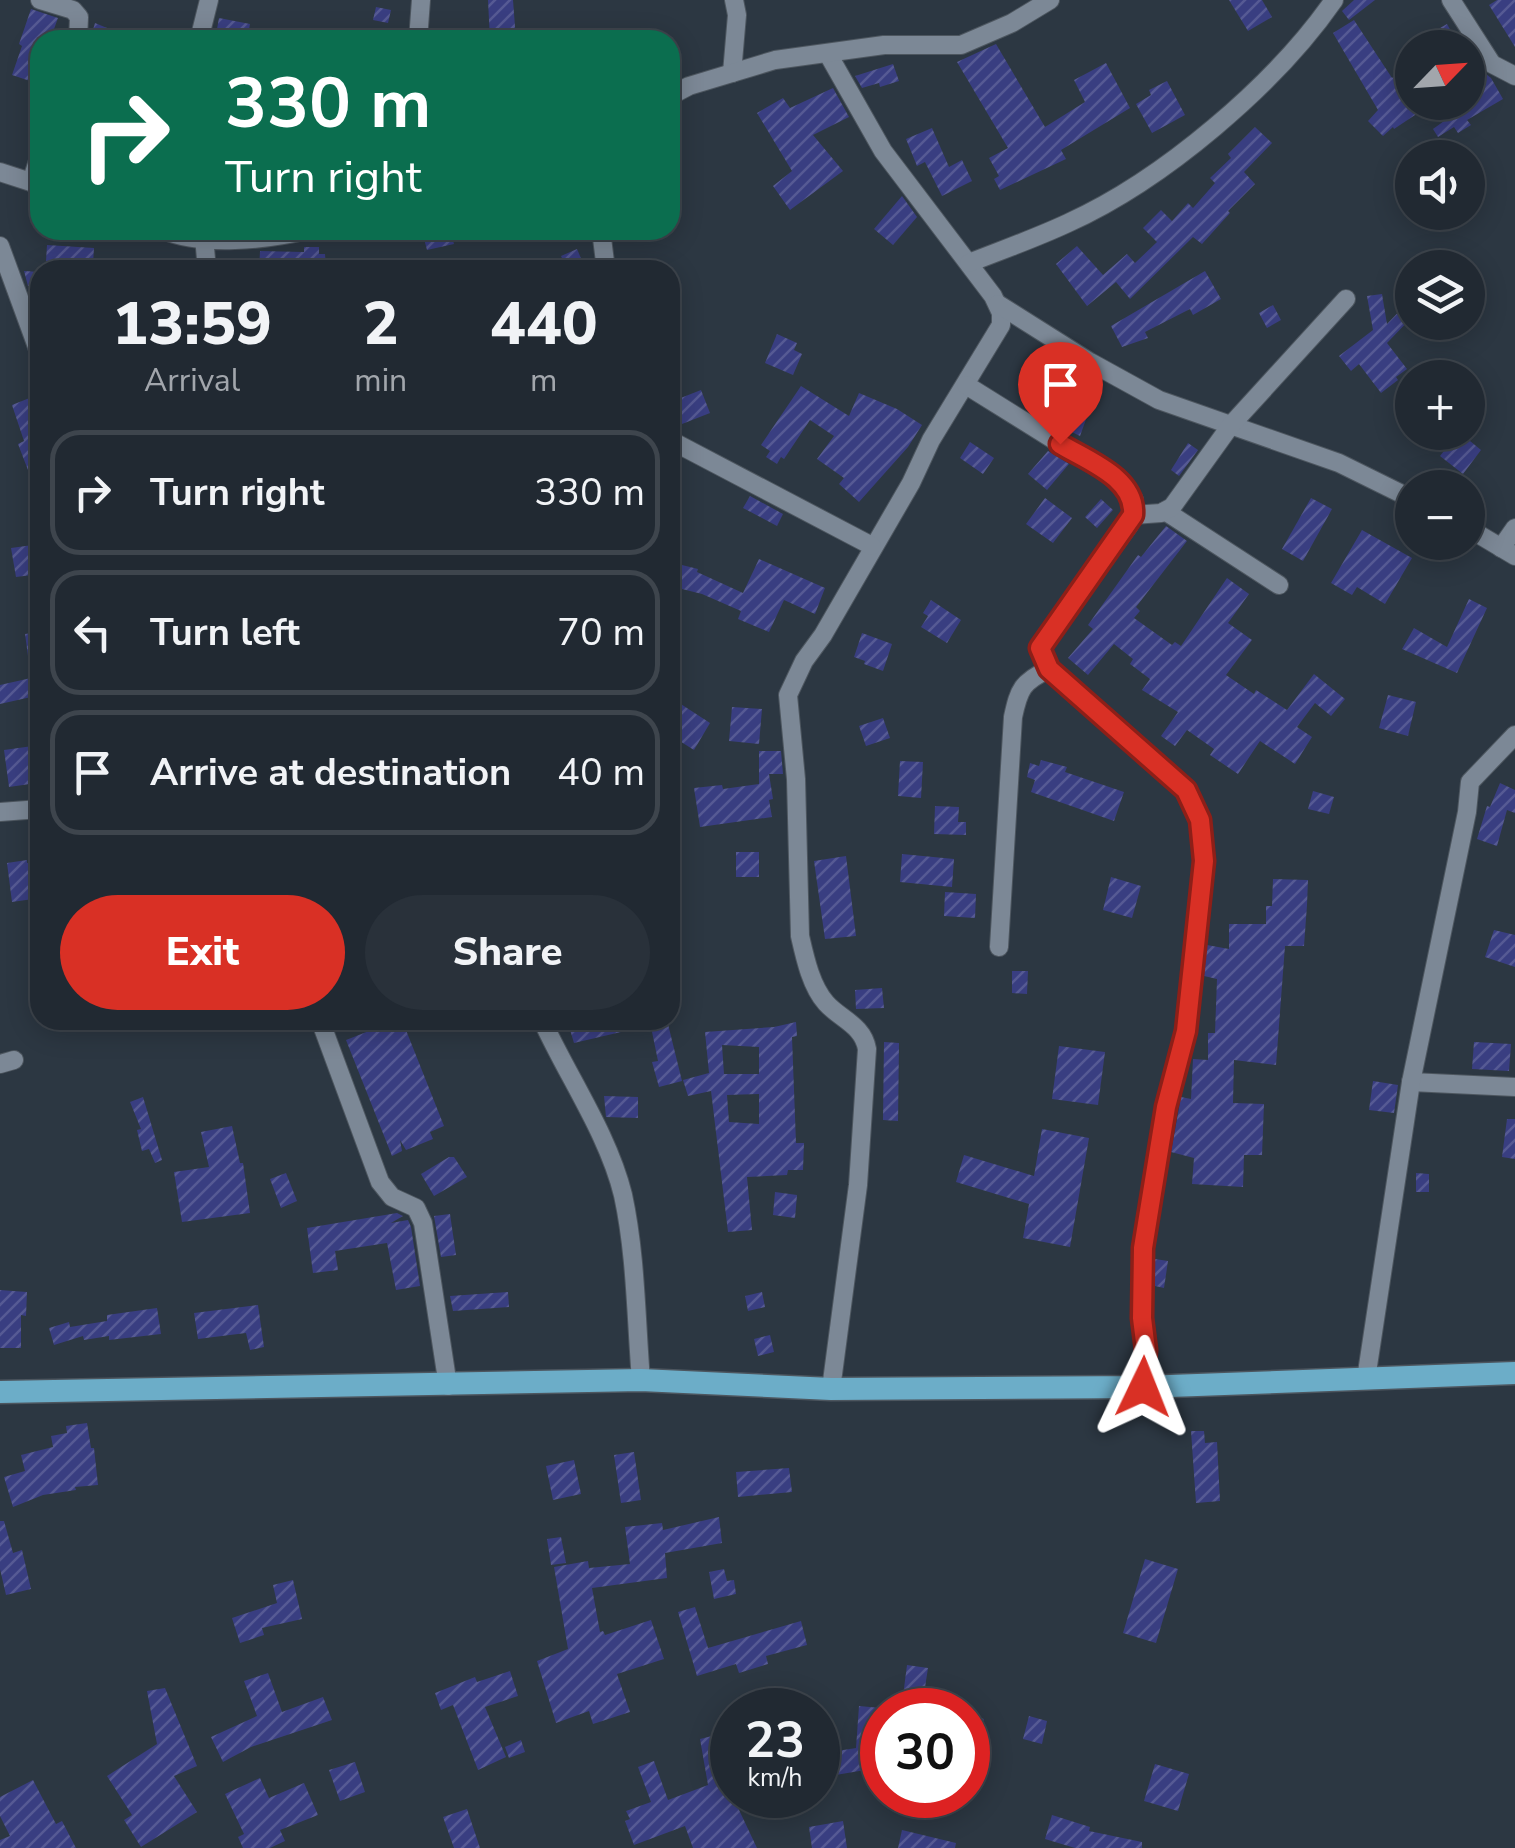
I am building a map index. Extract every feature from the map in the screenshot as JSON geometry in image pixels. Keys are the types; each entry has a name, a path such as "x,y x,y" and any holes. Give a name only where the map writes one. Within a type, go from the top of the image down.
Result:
{"main road":[{"path":"0,1392 641,1380 831,1390 1143,1387 1515,1373"}],"street":[{"path":"40,0 73,10 79,17 78,30"},
{"path":"202,30 209,0"},
{"path":"419,30 421,0"},
{"path":"732,73 737,15 734,0"},
{"path":"680,92 775,60 884,45 961,45 1012,23 1050,0"},
{"path":"969,263 1071,222 1159,171 1241,102 1313,30 1334,0"},
{"path":"1452,0 1492,64 1515,76"},
{"path":"828,54 882,151 998,304 1160,400 1339,463 1395,491"},
{"path":"0,172 30,181"},
{"path":"0,246 30,328"},
{"path":"1133,515 1172,507 1231,425 1346,299"},
{"path":"831,1390 858,1186 866,1049 860,1030 826,1003 804,953 796,779 787,708 792,684 1001,325 998,304"},
{"path":"966,384 1123,483 1134,500 1133,515 1040,648 1049,669 1186,790 1200,820 1204,861 1186,1031 1166,1107 1143,1248 1143,1387"},
{"path":"680,445 872,546"},
{"path":"1164,511 1280,585"},
{"path":"1485,538 1508,552 1515,528"},
{"path":"999,947 1013,718 1018,691 1032,677 1049,669"},
{"path":"1366,1378 1411,1082 1470,782 1515,735"},
{"path":"0,812 30,809"},
{"path":"324,1030 380,1182 392,1197 416,1208 423,1223 448,1386"},
{"path":"547,1030 610,1158 622,1194 632,1254 641,1380"},
{"path":"1411,1082 1515,1087"}],"building":[{"path":"488,0 513,0 515,30 490,30"},
{"path":"1229,0 1262,0 1272,17 1248,31"},
{"path":"1354,0 1375,0 1349,20 1342,11"},
{"path":"1497,0 1515,0 1515,47 1489,5"},
{"path":"376,7 391,10 388,23 373,20"},
{"path":"31,9 58,18 54,30 30,30 30,81 12,75 22,46 19,44"},
{"path":"219,18 250,24 249,30 217,30"},
{"path":"1354,20 1392,78 1395,76 1395,120 1408,120 1383,136 1368,121 1378,110 1333,33"},
{"path":"95,23 112,30 93,30"},
{"path":"996,44 1045,127 1085,102 1074,80 1106,63 1130,108 1061,150 1066,159 1000,190 994,179 999,176 989,158 1008,148 957,62"},
{"path":"893,64 899,81 862,88 855,76"},
{"path":"1485,73 1491,78 1503,99 1485,110"},
{"path":"1167,81 1185,115 1152,133 1136,104 1151,95 1149,90"},
{"path":"833,88 849,117 813,135 843,171 790,210 773,186 792,171 757,113 783,98 790,108"},
{"path":"1446,120 1467,120 1471,125 1458,133 1454,127 1438,137 1433,129"},
{"path":"1255,127 1272,143 1244,172 1255,184 1202,244 1193,237 1130,299 1116,282 1087,306 1056,264 1077,246 1103,275 1127,254 1135,263 1157,242 1143,228 1161,210 1172,221 1188,203 1193,208 1215,183 1210,178 1231,158 1228,154"},
{"path":"932,128 949,167 962,160 972,181 942,196 925,162 917,166 906,139"},
{"path":"902,196 917,217 893,245 874,229"},
{"path":"424,240 453,240 454,244 427,250"},
{"path":"47,245 94,248 93,260 46,260"},
{"path":"304,247 319,247 319,254 325,254 325,260 260,260 260,251 304,252"},
{"path":"577,249 582,260 563,260 561,256"},
{"path":"1205,271 1221,299 1193,315 1190,309 1145,332 1148,338 1122,347 1111,326"},
{"path":"1382,294 1387,324 1395,316 1395,335 1387,343 1400,360 1395,360 1395,382 1381,393 1359,364 1351,371 1339,356 1373,330 1367,296"},
{"path":"1273,305 1281,320 1267,328 1259,313"},
{"path":"777,334 797,343 794,350 802,354 793,375 765,363"},
{"path":"801,386 849,416 859,393 922,425 908,447 859,502 839,484 844,478 817,459 834,436 810,420 784,459 781,457 777,464 766,457 770,451 761,445"},
{"path":"701,390 710,413 682,424 680,398"},
{"path":"30,398 30,475 18,444 24,441 12,405"},
{"path":"1055,398 1089,411 1080,436 1047,420"},
{"path":"970,442 994,458 983,474 960,458"},
{"path":"1188,443 1198,450 1179,476 1171,470"},
{"path":"1445,450 1481,450 1466,470 1458,470 1440,456"},
{"path":"1048,451 1069,464 1047,490 1028,474"},
{"path":"750,496 783,514 777,526 743,508"},
{"path":"1045,498 1072,518 1053,543 1026,524"},
{"path":"1311,498 1332,509 1303,561 1282,549"},
{"path":"1101,499 1113,510 1097,528 1085,517"},
{"path":"1166,526 1187,541 1136,607 1140,611 1134,618 1172,645 1175,642 1181,646 1227,578 1249,594 1228,623 1252,640 1226,675 1287,710 1314,674 1345,699 1331,716 1315,703 1297,727 1312,737 1295,764 1260,741 1238,774 1210,755 1214,749 1187,730 1175,746 1161,736 1178,712 1142,690 1150,679 1130,664 1133,659 1114,644 1088,675 1068,658 1093,629 1088,625 1138,555 1141,557"},
{"path":"1362,530 1395,548 1395,560 1411,560 1385,604 1357,587 1352,595 1331,583"},
{"path":"30,545 30,575 16,577 11,548"},
{"path":"759,559 825,588 815,614 784,600 769,632 738,619 741,611 680,588 680,564 698,569 697,572 743,593"},
{"path":"1469,599 1487,608 1457,673 1402,649 1414,628 1447,647"},
{"path":"931,600 961,620 947,643 921,627"},
{"path":"30,633 30,671 25,634"},
{"path":"862,633 892,644 883,671 854,657"},
{"path":"30,678 30,697 0,704 0,685"},
{"path":"1388,695 1416,702 1408,736 1379,728"},
{"path":"680,704 710,723 694,750 680,741"},
{"path":"732,707 762,709 759,744 729,741"},
{"path":"883,718 890,738 866,746 859,726"},
{"path":"30,746 30,784 9,787 4,750"},
{"path":"759,751 781,751 783,774 769,774 772,817 700,827 694,788 759,784"},
{"path":"1041,760 1124,792 1114,821 1031,792 1035,780 1027,777 1030,763 1039,766"},
{"path":"900,761 923,762 921,798 898,796"},
{"path":"1500,783 1515,790 1515,813 1507,810 1497,846 1477,839 1487,806 1490,807"},
{"path":"1313,791 1334,797 1329,814 1308,809"},
{"path":"935,806 959,807 958,822 966,822 966,835 934,834"},
{"path":"736,852 759,852 759,877 736,877"},
{"path":"902,854 954,859 952,887 900,882"},
{"path":"846,856 856,936 825,939 814,861"},
{"path":"7,863 30,863 30,899 12,902"},
{"path":"1111,877 1141,886 1132,918 1103,910"},
{"path":"1273,879 1308,880 1304,946 1285,946 1276,1065 1234,1060 1233,1103 1264,1104 1262,1155 1244,1155 1243,1187 1192,1184 1194,1158 1171,1152 1181,1097 1191,1099 1193,1059 1208,1060 1208,1033 1215,1033 1217,979 1204,976 1207,945 1229,949 1229,924 1266,924 1266,906 1272,906"},
{"path":"945,892 976,894 975,918 944,916"},
{"path":"1494,930 1515,935 1515,967 1485,957"},
{"path":"1012,971 1028,971 1027,994 1012,993"},
{"path":"882,988 884,1008 856,1009 855,990"},
{"path":"796,1022 797,1036 792,1037 796,1143 804,1143 803,1170 747,1177 752,1230 728,1232 711,1091 688,1096 683,1080 709,1073 705,1032","holes":["722,1045 759,1047 759,1074 724,1074","759,1094 759,1124 729,1122 727,1095"]},
{"path":"372,1030 406,1030 444,1126 430,1132 433,1139 406,1150 400,1140 402,1151 392,1156 346,1040"},
{"path":"570,1030 621,1032 574,1043"},
{"path":"652,1030 669,1030 682,1081 659,1087 652,1062 658,1061"},
{"path":"884,1042 899,1043 898,1121 883,1120"},
{"path":"1474,1042 1511,1044 1509,1071 1472,1069"},
{"path":"1059,1046 1105,1052 1098,1105 1052,1099"},
{"path":"1373,1081 1398,1085 1394,1113 1369,1110"},
{"path":"604,1096 638,1097 638,1118 606,1117"},
{"path":"143,1097 162,1160 155,1163 149,1149 142,1151 137,1130 141,1129 130,1102"},
{"path":"1507,1119 1515,1119 1515,1159 1502,1157"},
{"path":"232,1126 243,1163 250,1213 182,1222 174,1172 209,1167 201,1132"},
{"path":"1042,1129 1089,1138 1070,1247 1023,1238 1029,1204 956,1182 964,1155 1034,1176"},
{"path":"454,1157 467,1177 434,1196 421,1174"},
{"path":"286,1173 297,1201 281,1208 270,1179"},
{"path":"1416,1173 1429,1174 1429,1192 1416,1192"},
{"path":"775,1192 797,1195 795,1218 773,1215"},
{"path":"397,1213 403,1216 391,1223 408,1220 411,1227 420,1286 396,1290 387,1243 335,1251 338,1270 313,1273 307,1228"},
{"path":"450,1214 456,1255 441,1257 434,1216"},
{"path":"1155,1259 1168,1261 1164,1288 1155,1286"},
{"path":"0,1290 27,1292 26,1316 21,1315 21,1348 0,1348"},
{"path":"508,1292 509,1307 453,1311 450,1296"},
{"path":"762,1292 765,1307 748,1311 745,1296"},
{"path":"258,1305 264,1347 250,1350 246,1333 198,1339 194,1313"},
{"path":"157,1308 161,1334 109,1340 109,1336 84,1340 83,1336 54,1345 49,1328 69,1322 70,1327 107,1321 107,1315"},
{"path":"770,1335 774,1352 758,1356 754,1339"},
{"path":"87,1423 98,1485 43,1495 13,1507 4,1477 25,1471 21,1455 53,1447 51,1436 67,1433 66,1426"},
{"path":"1191,1431 1204,1431 1205,1443 1217,1442 1220,1501 1196,1503"},
{"path":"634,1452 641,1500 621,1503 614,1455"},
{"path":"574,1460 581,1494 553,1500 546,1466"},
{"path":"789,1468 792,1492 738,1497 736,1472"},
{"path":"719,1517 722,1543 665,1553 667,1578 592,1588 600,1632 605,1635 651,1620 664,1659 617,1674 630,1712 593,1724 589,1711 556,1723 537,1661 568,1649 554,1567 588,1561 589,1568 630,1564 625,1527 662,1523 663,1530"},
{"path":"0,1521 4,1521 13,1553 22,1550 31,1589 6,1595 0,1569"},
{"path":"561,1537 566,1563 551,1565 547,1539"},
{"path":"1145,1559 1178,1569 1156,1643 1123,1633"},
{"path":"724,1569 727,1581 734,1580 736,1594 714,1599 709,1572"},
{"path":"293,1580 302,1619 262,1628 264,1635 240,1643 232,1618 277,1603 273,1585"},
{"path":"695,1607 708,1648 801,1621 807,1645 766,1656 768,1664 739,1673 736,1664 697,1676 678,1612"},
{"path":"907,1665 928,1668 925,1688 904,1688"},
{"path":"510,1671 518,1696 485,1707 506,1757 478,1770 453,1705 441,1710 435,1693 475,1677 477,1682"},
{"path":"268,1673 282,1712 323,1697 332,1720 251,1747 223,1762 211,1737 257,1716 244,1681"},
{"path":"165,1688 197,1766 174,1776 197,1812 141,1847 124,1820 132,1815 107,1776 157,1744 147,1691"},
{"path":"859,1706 860,1771 840,1774 840,1751 856,1748"},
{"path":"1029,1716 1047,1721 1042,1744 1023,1739"},
{"path":"710,1736 710,1818 743,1818 757,1848 693,1848 685,1826 634,1845 625,1821 630,1819 626,1811 651,1802 638,1767 654,1761 668,1800 708,1785 700,1739"},
{"path":"521,1740 525,1752 509,1758 505,1747"},
{"path":"355,1762 365,1792 340,1801 329,1770"},
{"path":"1155,1764 1189,1774 1178,1811 1144,1801"},
{"path":"260,1778 269,1798 304,1783 318,1815 280,1830 285,1841 270,1848 243,1848 238,1837 244,1834 225,1794"},
{"path":"33,1780 56,1824 62,1821 76,1848 0,1848 0,1840 10,1836 0,1816 0,1797"},
{"path":"467,1809 480,1848 454,1848 443,1817"},
{"path":"1052,1815 1090,1827 1089,1831 1142,1842 1142,1848 1075,1848 1045,1839"},
{"path":"843,1821 847,1848 812,1848 809,1827"},
{"path":"902,1830 956,1843 955,1848 898,1848"}],"route":[{"path":"1060,444 1123,483 1134,500 1133,515 1040,648 1049,669 1186,790 1200,820 1204,861 1186,1031 1166,1107 1143,1248 1143,1387"}]}
